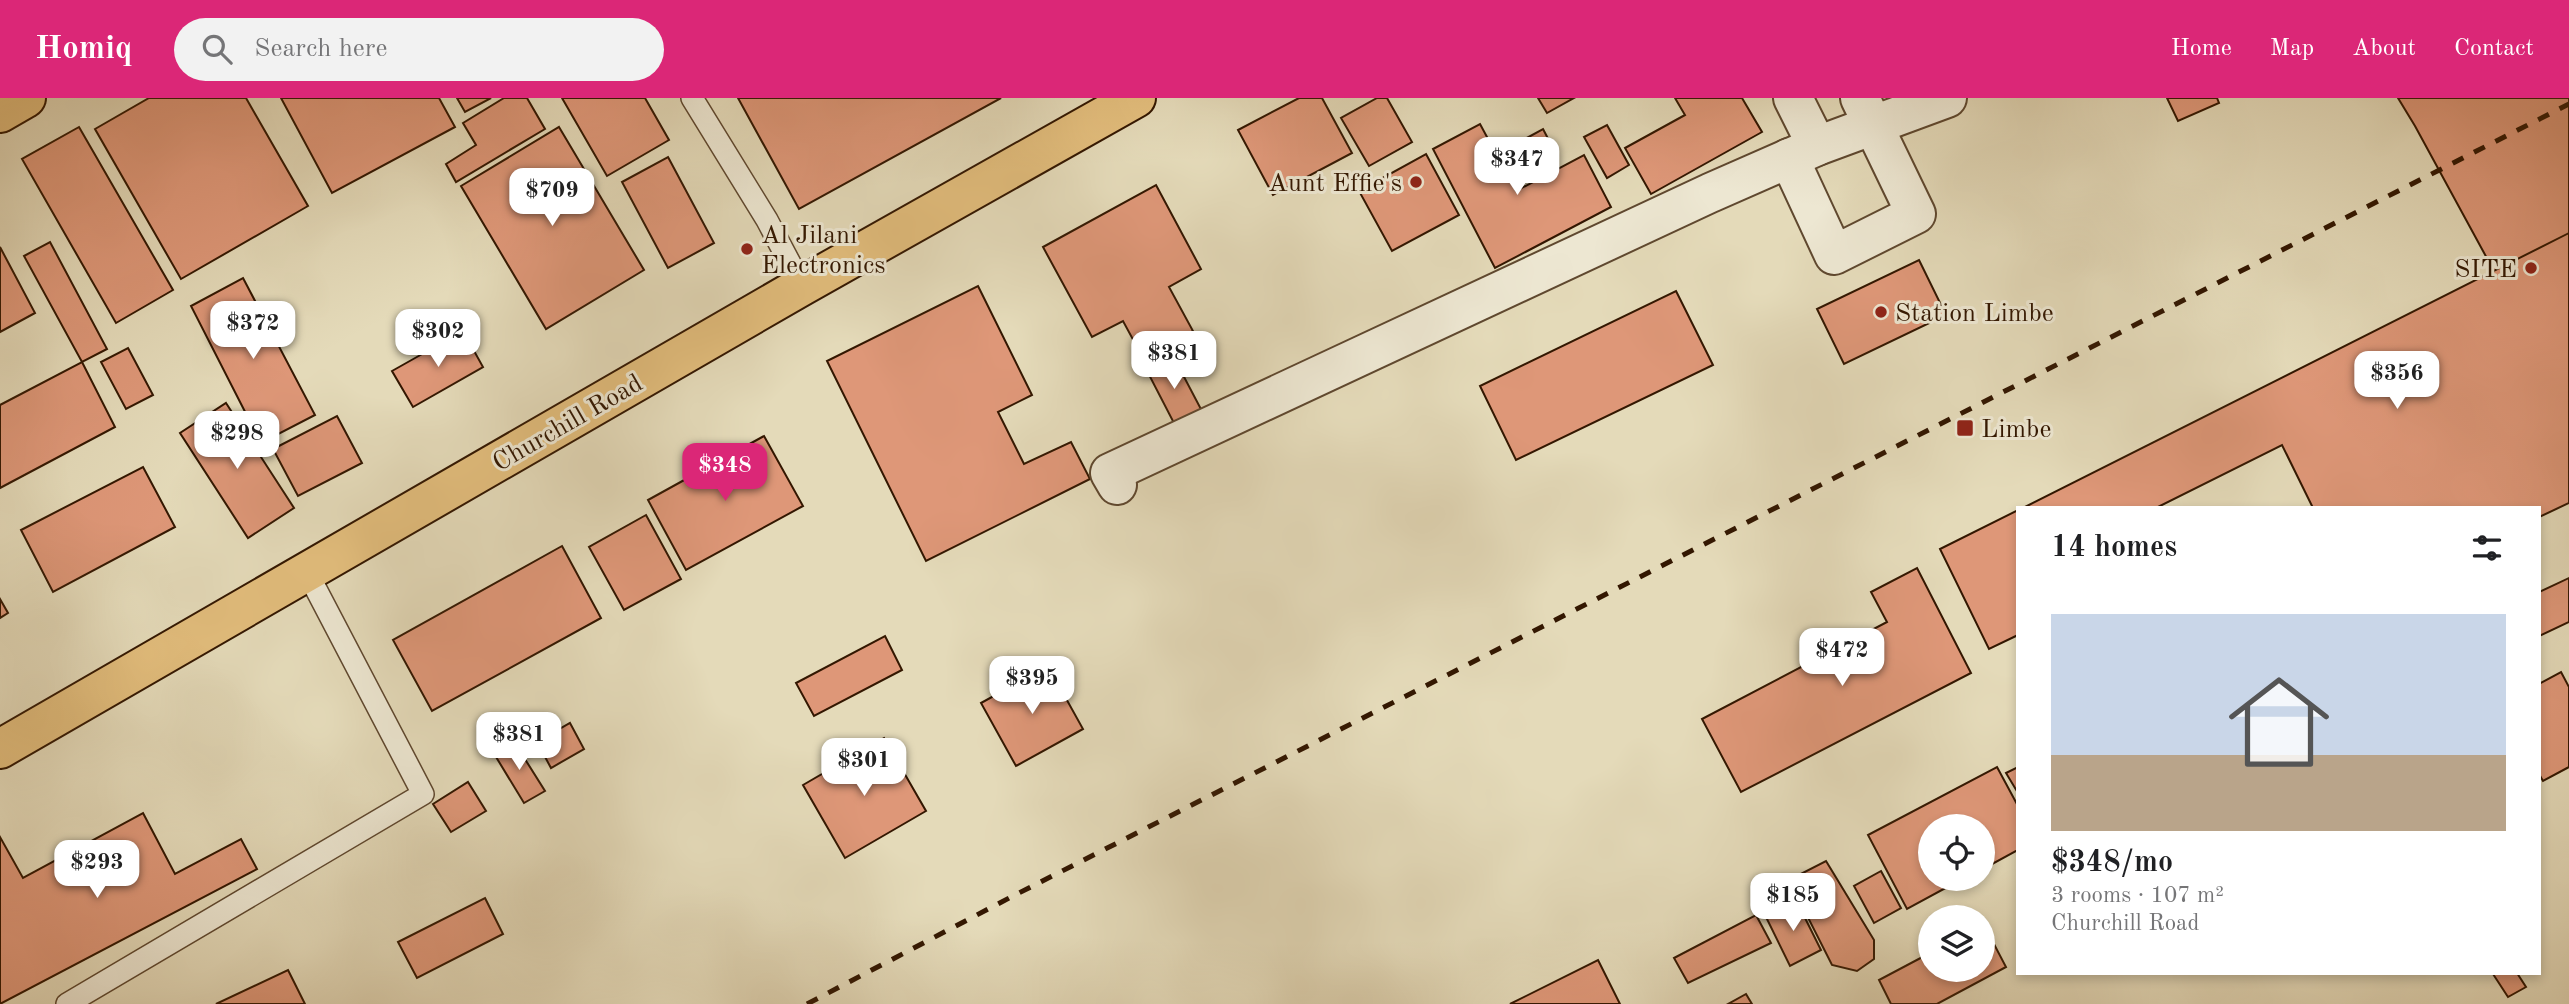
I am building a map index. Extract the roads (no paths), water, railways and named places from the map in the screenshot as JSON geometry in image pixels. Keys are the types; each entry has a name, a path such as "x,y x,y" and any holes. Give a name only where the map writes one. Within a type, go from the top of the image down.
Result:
{"highway":[{"path":"0,113 26,98"},
{"name":"Churchill Road","path":"0,749 802,286 1136,98"}],"street":[{"path":"1793,98 1803,152 1834,255 1916,214 1868,112"},
{"path":"1117,485 1110,473 1389,340 1803,152 1868,112 1947,98"}],"lane":[{"path":"692,98 766,220 802,286"},
{"path":"67,1004 423,794 307,572"}],"railway":[{"path":"807,1004 1013,896 2569,104"}],"place":[{"name":"Aunt Effie's","path":"1416,182"},
{"name":"Al Jilani Electronics","path":"747,249"},
{"name":"SITE","path":"2531,268"},
{"name":"Station Limbe","path":"1881,312"},
{"name":"Limbe","path":"1965,428"}]}
